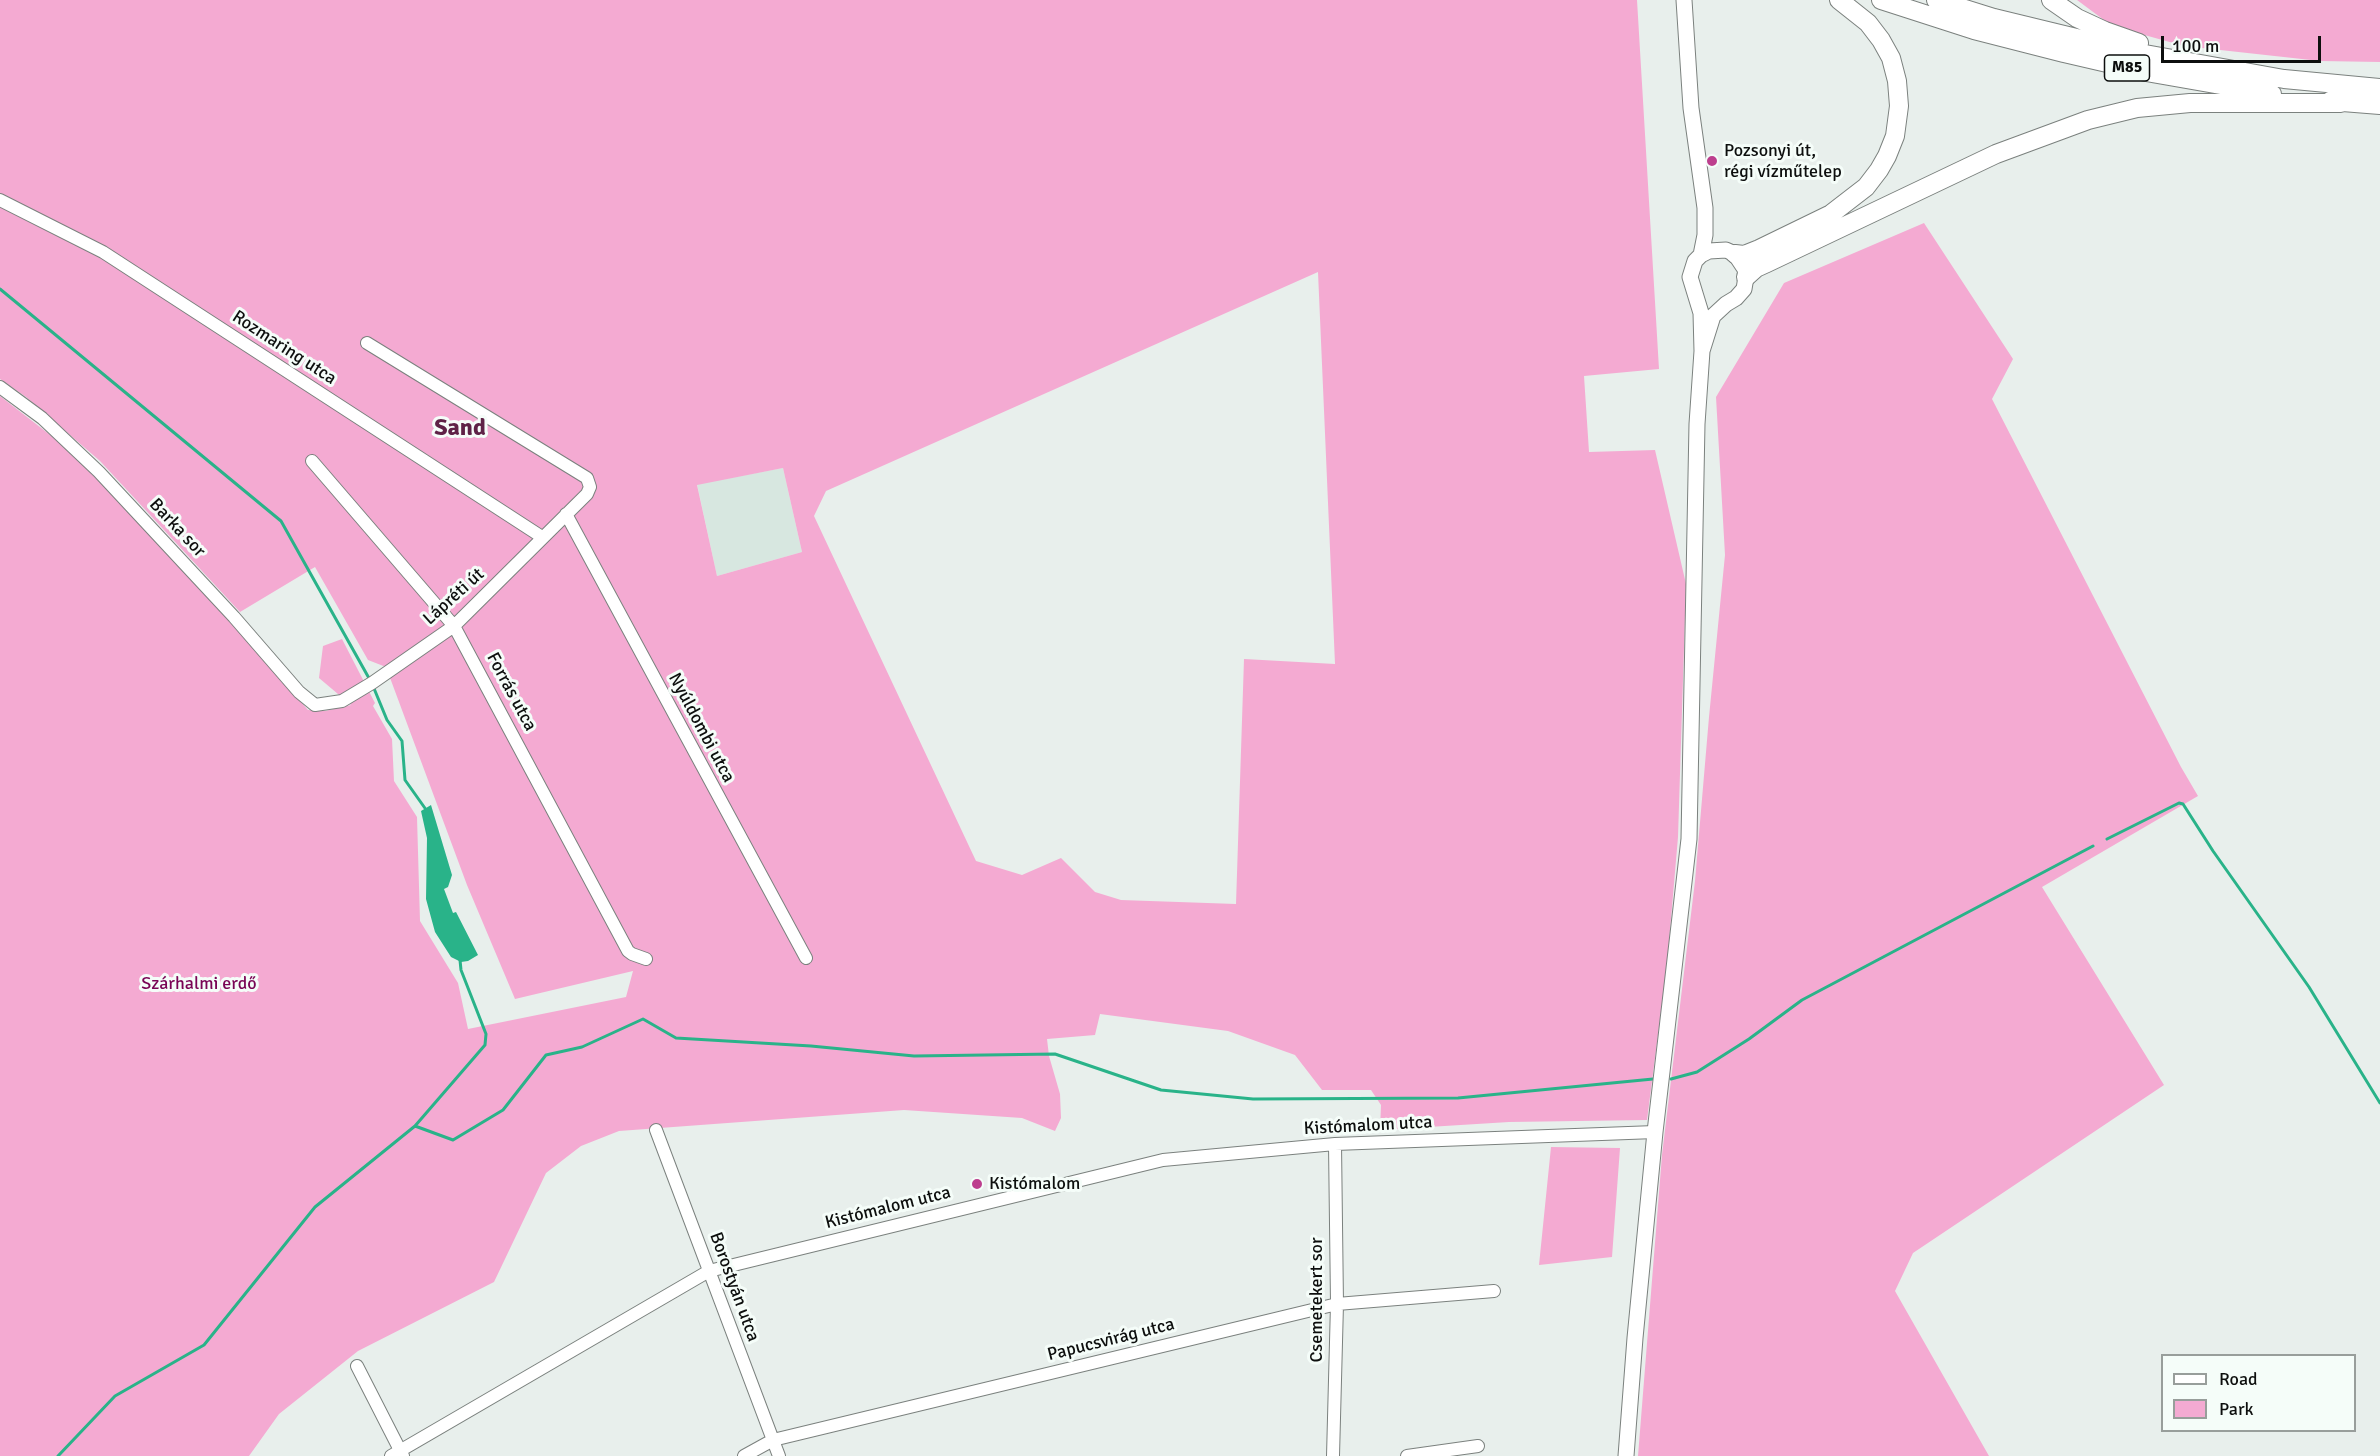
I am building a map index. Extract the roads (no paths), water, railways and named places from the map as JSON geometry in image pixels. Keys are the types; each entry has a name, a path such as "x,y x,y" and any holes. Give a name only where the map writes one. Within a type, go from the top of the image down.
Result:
{"highway":[{"path":"1730,252 1744,255 1831,214 1866,187 1887,156 1895,136 1899,106 1897,81 1891,58 1868,23 1839,0"},
{"name":"M85","path":"1881,0 1974,30 2136,70 2280,95 2341,103 2380,105"},
{"name":"M85","path":"1936,0 2070,38 2191,63 2284,79 2380,88"},
{"path":"2051,0 2077,18 2104,31 2191,63"},
{"path":"1746,277 1756,268 1996,154 2088,120 2137,108 2190,102 2341,103"}],"main road":[{"path":"1626,1456 1655,1132 1689,839 1696,424 1702,351 1701,313 1690,277 1691,268 1701,255 1705,235 1705,208 1691,108 1684,0"},
{"path":"1702,351 1713,316 1744,289 1746,277 1745,268 1714,231 1705,208"},
{"path":"1701,255 1717,249 1730,252"},
{"path":"1696,296 1708,303 1726,304"}],"street":[{"name":"Rozmaring utca","path":"0,200 104,252 542,537"},
{"name":"Lápréti út","path":"315,705 342,700 372,683 454,626 587,494 590,481 367,343"},
{"name":"Barka sor","path":"0,387 42,418 99,472 229,611 299,692 315,705"},
{"name":"Forrás utca","path":"312,462 454,626 628,951 646,959"},
{"name":"Nyúldombi utca","path":"566,514 806,957"},
{"name":"Borostyán utca","path":"656,1130 710,1270 711,1281 779,1456"},
{"name":"Kistómalom utca","path":"398,1454 710,1270 1163,1160 1335,1144 1655,1132"},
{"name":"Csemetekert sor","path":"1333,1456 1336,1304 1335,1144"},
{"name":"Papucsvirág utca","path":"744,1456 773,1440 1336,1304 1494,1291"},
{"path":"357,1366 398,1454"},
{"path":"1407,1456 1478,1446"}],"waterway":[{"path":"0,289 281,521 370,680"},
{"path":"373,686 387,720 402,741 405,780 427,811"},
{"path":"2107,839 2179,803 2183,804 2213,851 2309,987 2380,1103"},
{"path":"1671,1079 1697,1072 1749,1039 1802,1000 2093,846"},
{"path":"58,1456 115,1396 204,1345 315,1207 415,1126 485,1045 486,1034 461,970 460,960"},
{"path":"415,1126 453,1140 503,1110 546,1055 582,1047 643,1019 676,1038 811,1046 914,1056 1055,1054 1161,1090 1253,1099 1458,1098 1653,1079"}],"place":[{"name":"Pozsonyi út, régi vízműtelep","path":"1712,161"},
{"name":"Kistómalom","path":"977,1184"}],"district":[{"name":"Sand","path":"460,429"}],"park label":[{"name":"Szárhalmi erdő","path":"199,984"}]}
